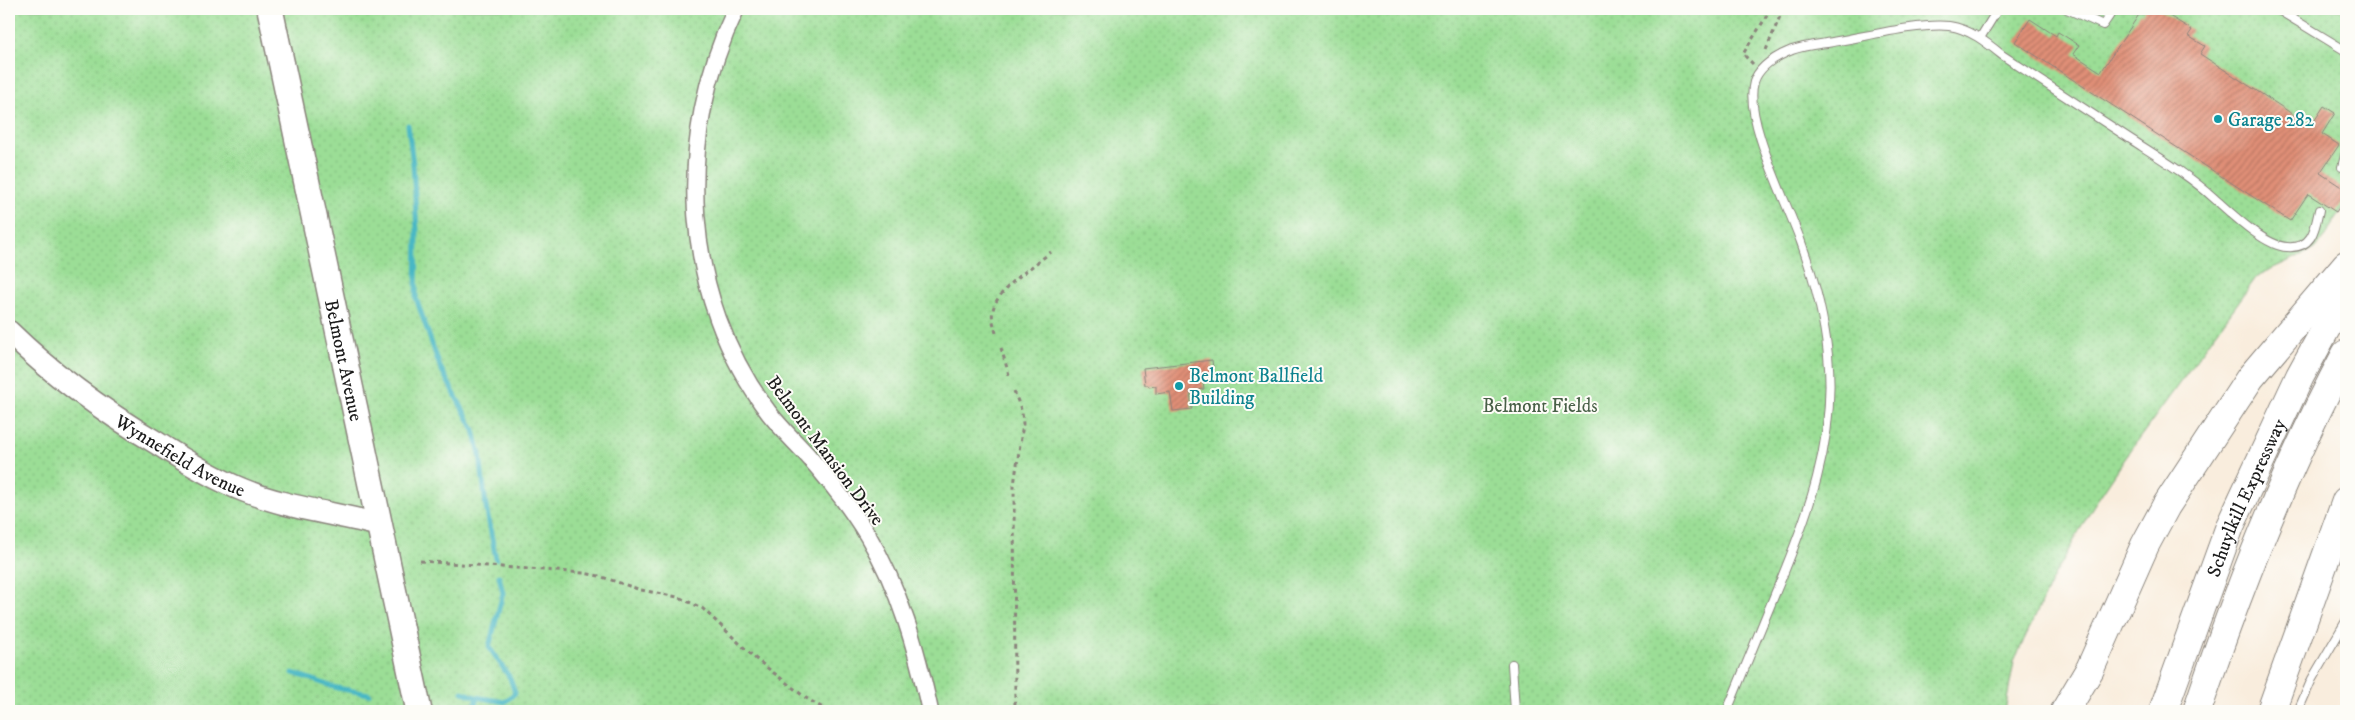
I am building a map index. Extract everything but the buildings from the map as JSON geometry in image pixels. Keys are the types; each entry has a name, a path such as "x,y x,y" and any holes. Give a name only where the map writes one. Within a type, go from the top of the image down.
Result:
{"highway":[{"path":"2076,711 2090,669 2145,545 2170,498 2250,378 2346,266"},
{"name":"Schuylkill Expressway","path":"2163,711 2230,526 2300,376 2346,292"},
{"name":"Schuylkill Expressway","path":"2197,711 2241,588 2288,473 2346,354"},
{"path":"2270,711 2346,501"},
{"path":"2065,711 2090,669"}],"main road":[{"name":"Belmont Avenue","path":"270,9 419,711"}],"street":[{"name":"Belmont Mansion Drive","path":"736,9 716,56 706,88 696,146 695,204 700,251 708,286 726,336 752,387 769,412 830,482 867,534 880,557 913,644 930,711"},
{"name":"Wynnefield Avenue","path":"9,332 58,377 93,402 218,479 244,491 279,501 380,525"}],"lane":[{"path":"1980,38 1998,9"},
{"path":"2067,9 2103,25 2114,9"},
{"path":"2276,9 2346,51"},
{"path":"1727,711 1803,527 1820,469 1830,410 1828,356 1817,290 1752,109 1753,90 1759,71 1773,60 1793,50 1901,30 1948,26 1962,29 1980,38 2002,55 2182,173 2248,226 2272,242 2284,247 2296,247 2306,243 2313,235 2320,210"},
{"path":"2342,168 2346,152"},
{"path":"2298,711 2312,679 2346,620"},
{"path":"1512,664 1515,711"}],"path":[{"path":"1743,54 1771,9"},
{"path":"1759,71 1772,31 1783,9"},
{"path":"996,333 992,314 999,298 1020,277 1051,252"},
{"path":"1001,348 1010,378"},
{"path":"1014,391 1022,412 1023,424 1014,494 1016,711"},
{"path":"420,561 584,573 641,590 678,597 702,608 756,659 806,698 828,711"}],"green space":[{"name":"Belmont Fields","path":"9,9 2346,9 2346,203 2317,248 2258,275 2133,447 2092,508 2051,582 2014,662 2005,711 9,711"}],"waterway":[{"path":"408,125 413,164 417,231 416,298 440,367 474,430 480,455 486,507 496,559"},
{"path":"476,697 505,702 515,693 510,678 489,647 503,593 499,576"},
{"path":"293,673 337,688 369,694"},
{"path":"463,692 476,697 476,709 484,711"}],"place":[{"name":"Garage 282","path":"2218,119"},
{"name":"Belmont Ballfield Building","path":"1179,386"}]}
